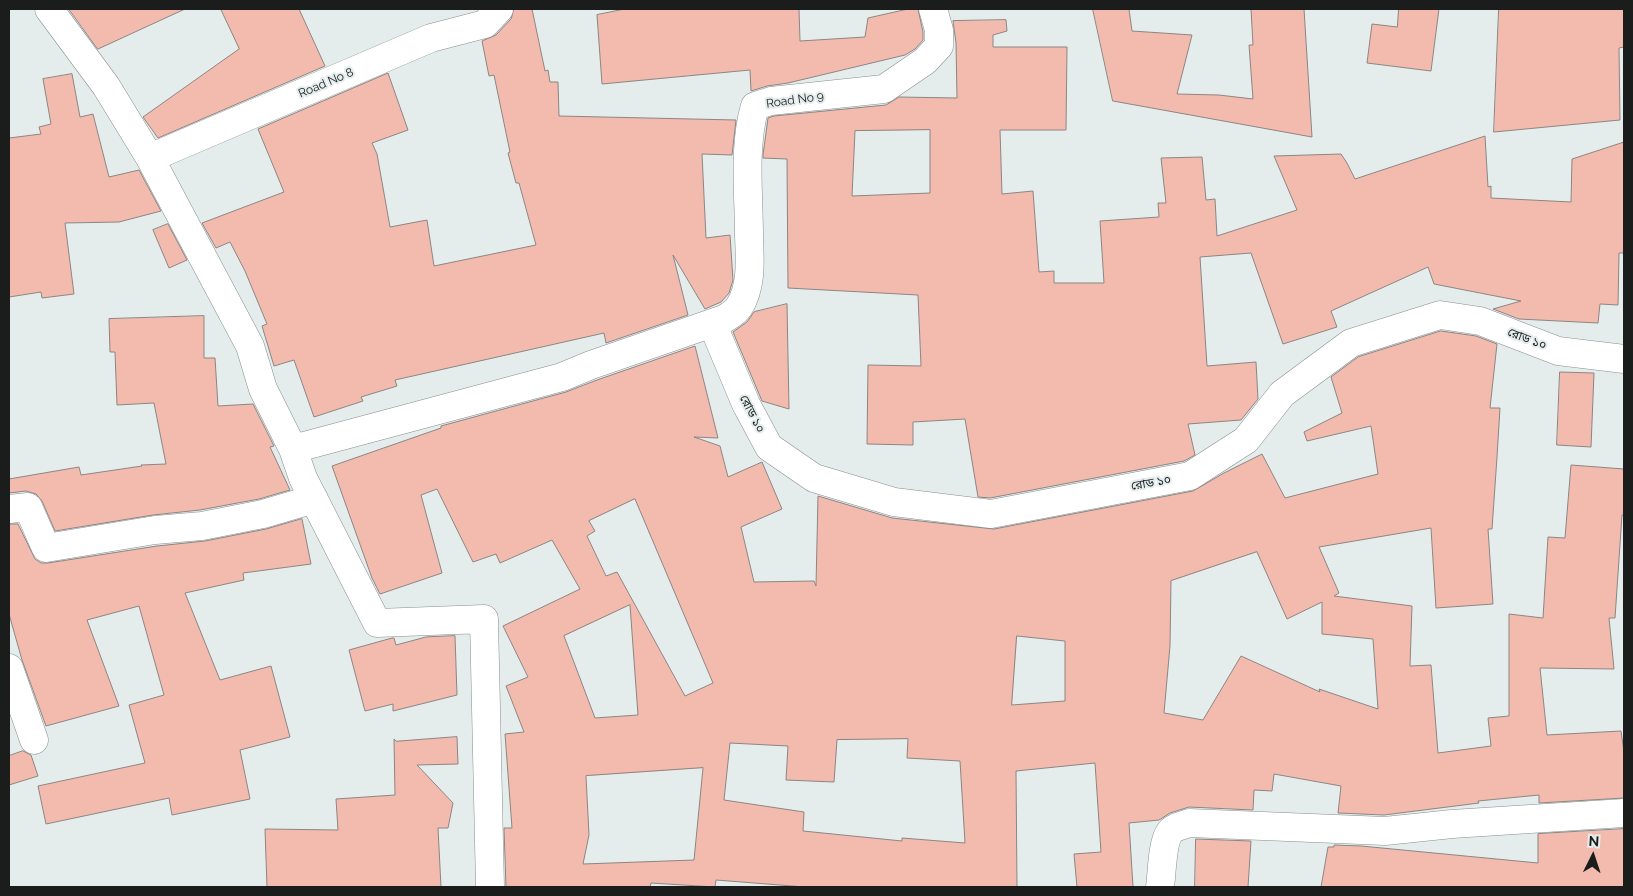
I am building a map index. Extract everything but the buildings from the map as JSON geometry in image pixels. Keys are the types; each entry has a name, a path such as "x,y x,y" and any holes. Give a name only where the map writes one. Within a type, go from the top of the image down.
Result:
{"street":[{"path":"49,9 106,86 150,158 250,346 263,389 293,449 303,478 377,623 484,619 490,887"},
{"name":"Road No 8","path":"150,158 431,38 485,24 499,9"},
{"name":"Road No 9","path":"712,323 724,319 738,309 746,293 750,270 748,146 755,106 771,101 884,89 925,61 939,46 938,30 933,9"},
{"name":"রোড ১০","path":"712,323 746,404 769,447 814,478 894,502 991,514 1190,476 1246,440 1282,394 1351,343 1440,314 1480,322 1558,351 1624,359"},
{"path":"293,449 562,377 712,323"},
{"path":"9,509 28,507 46,548 155,530 202,526 263,514 314,499"},
{"path":"9,668 34,740"},
{"path":"1160,887 1166,843 1170,831 1188,823 1385,831 1452,824 1624,813"}]}
